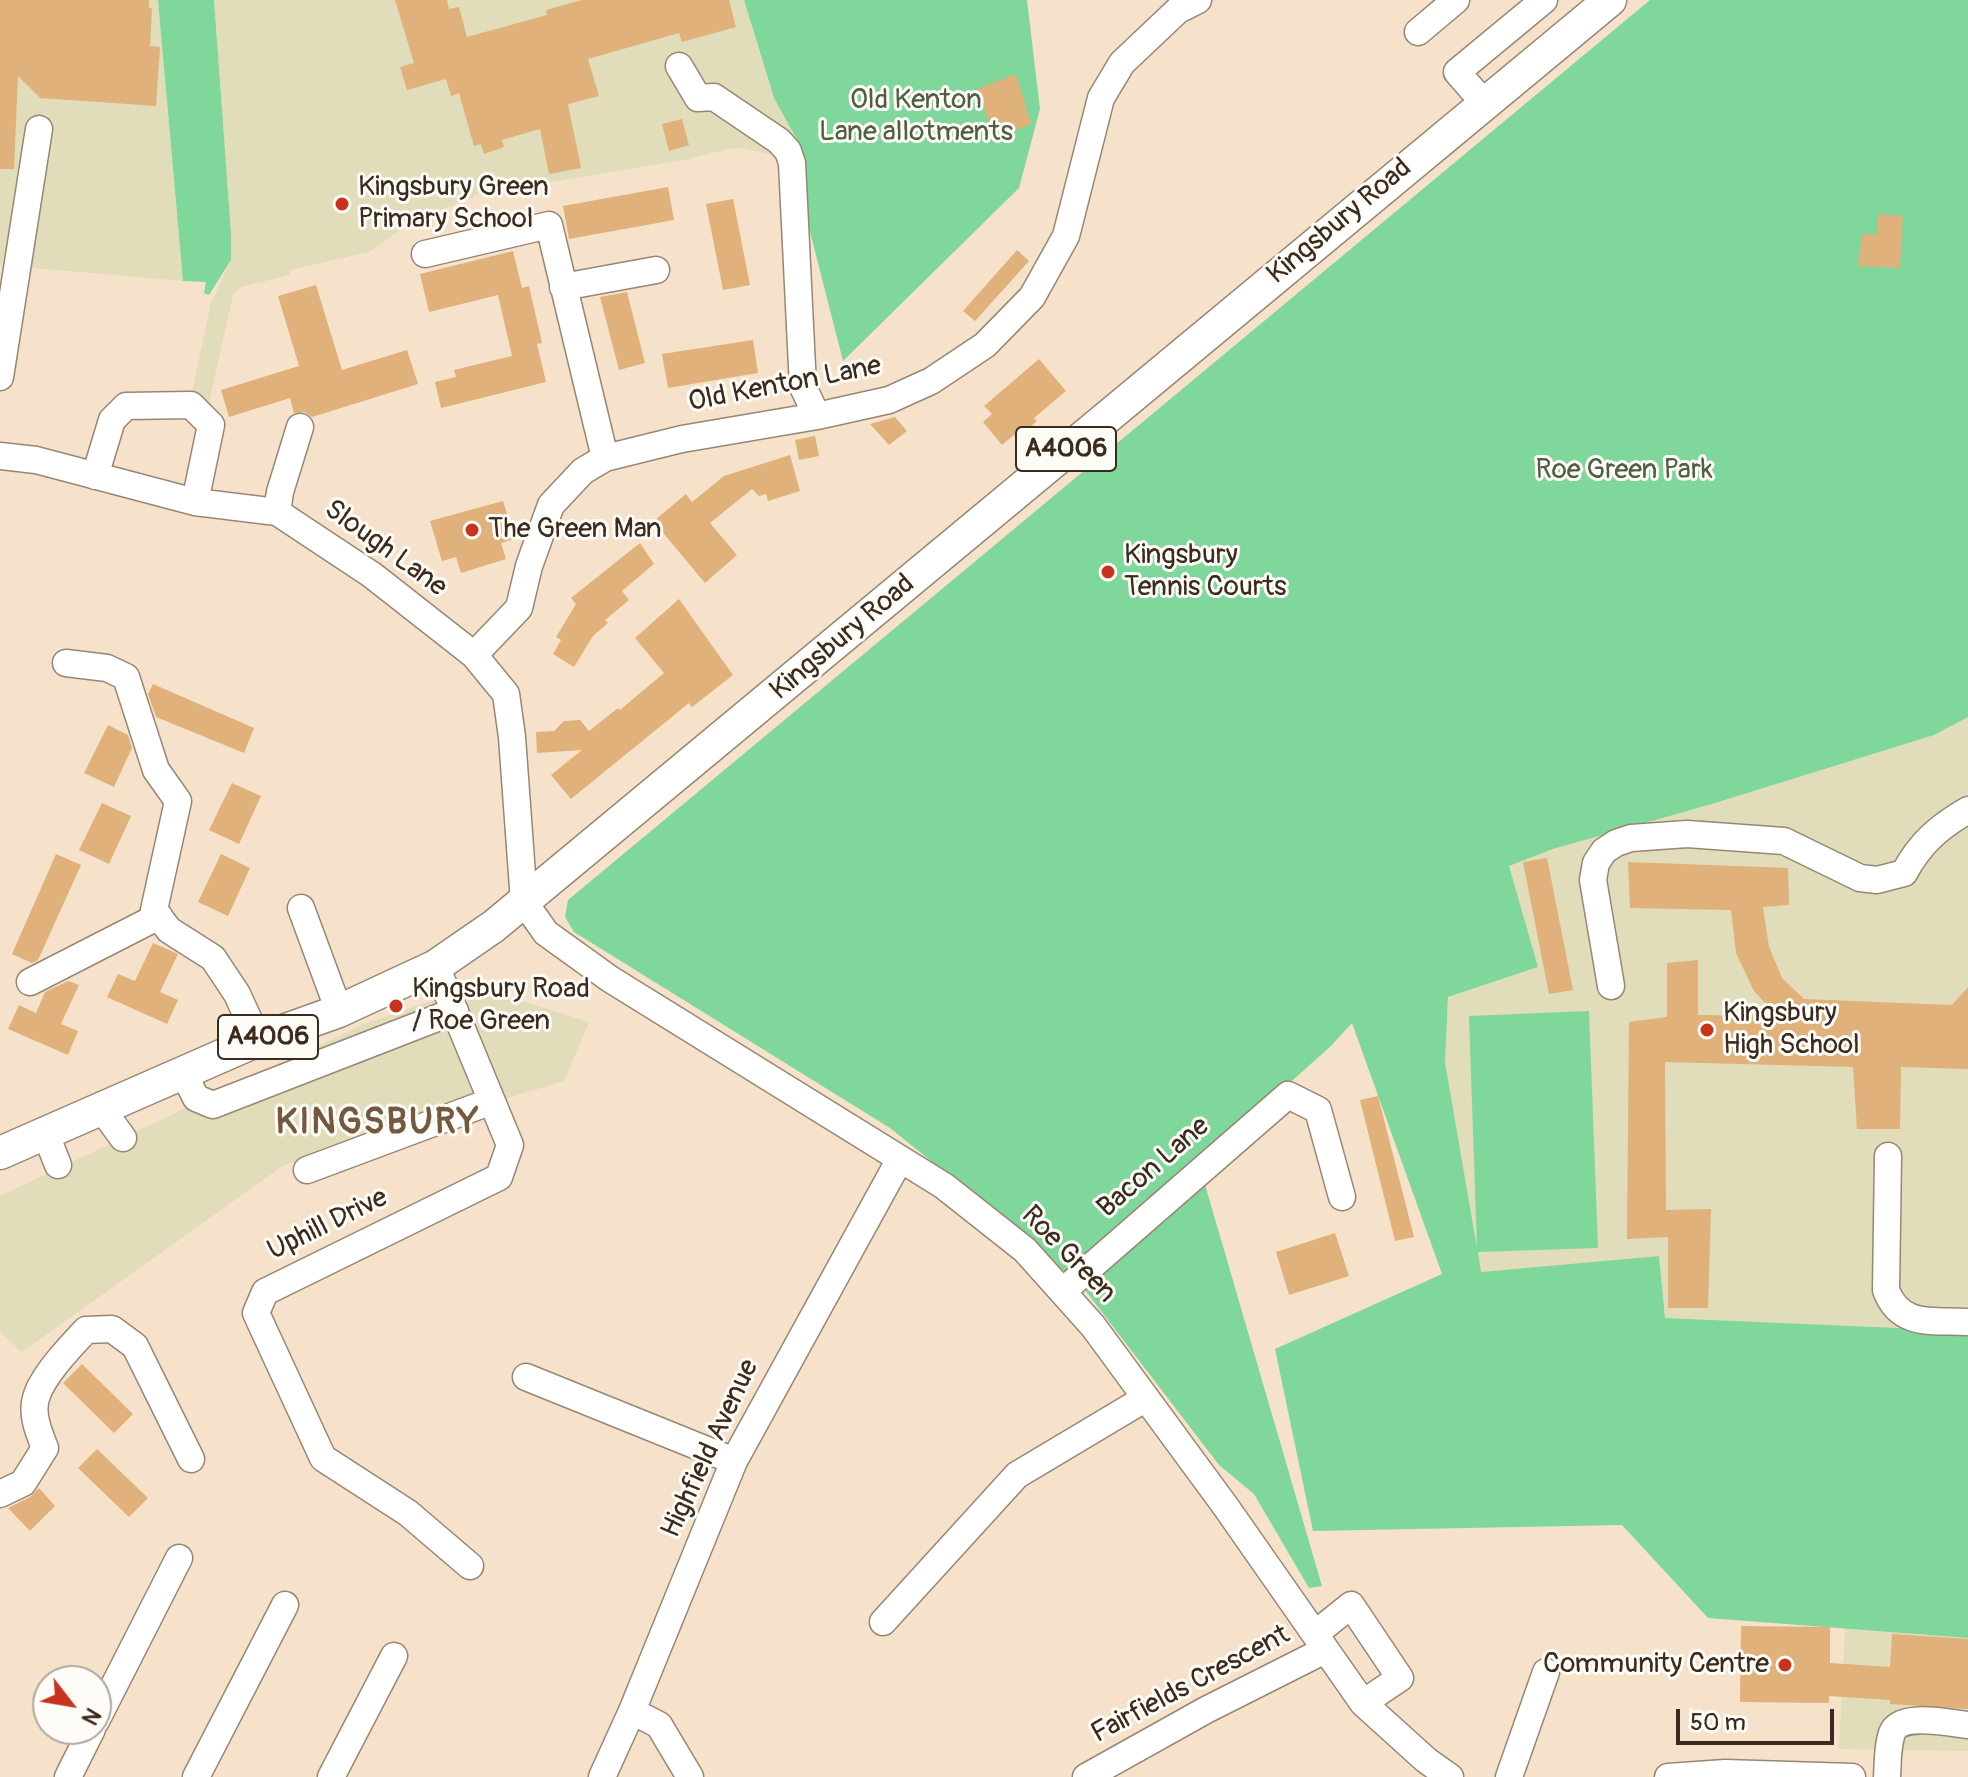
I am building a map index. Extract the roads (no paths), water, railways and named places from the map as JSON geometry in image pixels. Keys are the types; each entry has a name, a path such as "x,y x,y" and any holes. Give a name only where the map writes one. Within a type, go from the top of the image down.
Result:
{"main road":[{"name":"Kingsbury Road","path":"4,1143 45,1132 258,1040 339,1011 436,966 524,902 1610,0"}],"street":[{"name":"Old Kenton Lane","path":"474,655 519,608 529,566 551,505 583,471 605,458 682,439 889,400 931,381 985,345 1032,297 1066,236 1101,98 1122,63 1178,10 1198,0"},
{"path":"1418,32 1456,0"},
{"path":"1484,103 1457,72 1544,0"},
{"path":"679,66 698,98 714,97 779,141 788,151 792,163 803,387 817,416"},
{"path":"0,377 39,129"},
{"path":"425,254 549,225 605,458"},
{"path":"563,287 656,270"},
{"path":"95,476 112,420 126,406 191,405 211,425 195,502"},
{"path":"277,512 300,427"},
{"name":"Slough Lane","path":"0,456 36,460 195,502 277,512 372,575 474,655 506,694 524,902"},
{"path":"66,663 107,668 126,677 156,770 178,801 154,910 169,930 213,958 237,994 258,1040"},
{"path":"1611,986 1593,880 1596,863 1604,851 1616,843 1631,838 1687,834 1784,841 1860,878 1877,880 1904,873 1913,857 1939,827 1968,810"},
{"name":"Roe Green","path":"524,902 546,933 597,970 900,1159 980,1212 1025,1250 1093,1326 1363,1703 1426,1760 1450,1777"},
{"path":"301,908 339,1011"},
{"path":"30,982 159,916"},
{"name":"Uphill Drive","path":"436,966 510,1145 499,1177 265,1292 256,1313 323,1458 408,1513 470,1566"},
{"path":"183,1072 196,1098 213,1105 455,1011"},
{"name":"Bacon Lane","path":"1063,1291 1288,1095 1318,1110 1342,1197"},
{"path":"307,1170 492,1101"},
{"path":"101,1108 123,1138"},
{"path":"45,1132 58,1165"},
{"path":"1888,1156 1886,1290 1892,1306 1918,1320 1968,1322"},
{"name":"Highfield Avenue","path":"602,1777 734,1461 900,1159"},
{"path":"0,1494 23,1483 45,1448 36,1424 36,1398 59,1359 86,1330 112,1329 135,1346 191,1459"},
{"path":"526,1377 734,1461"},
{"path":"883,1622 1017,1475 1146,1398"},
{"path":"112,1690 179,1558"},
{"path":"196,1777 285,1605"},
{"name":"Fairfields Crescent","path":"1086,1777 1320,1642 1351,1605 1400,1678 1363,1703"},
{"path":"331,1777 394,1656"},
{"path":"1509,1777 1546,1672"},
{"path":"632,1711 659,1725 690,1777"},
{"path":"1887,1777 1893,1730 1901,1722 1968,1725"},
{"path":"68,1777 84,1745"},
{"path":"1668,1777 1725,1773 1852,1777"}],"place":[{"name":"Kingsbury Green Primary School","path":"342,204"},
{"name":"The Green Man","path":"472,530"},
{"name":"Kingsbury Tennis Courts","path":"1108,572"},
{"name":"Kingsbury Road / Roe Green","path":"396,1006"},
{"name":"Kingsbury High School","path":"1707,1030"},
{"name":"Community Centre","path":"1785,1665"}],"district":[{"name":"KINGSBURY","path":"378,1124"}],"park label":[{"name":"Old Kenton Lane allotments","path":"916,117"},
{"name":"Roe Green Park","path":"1624,471"}]}
